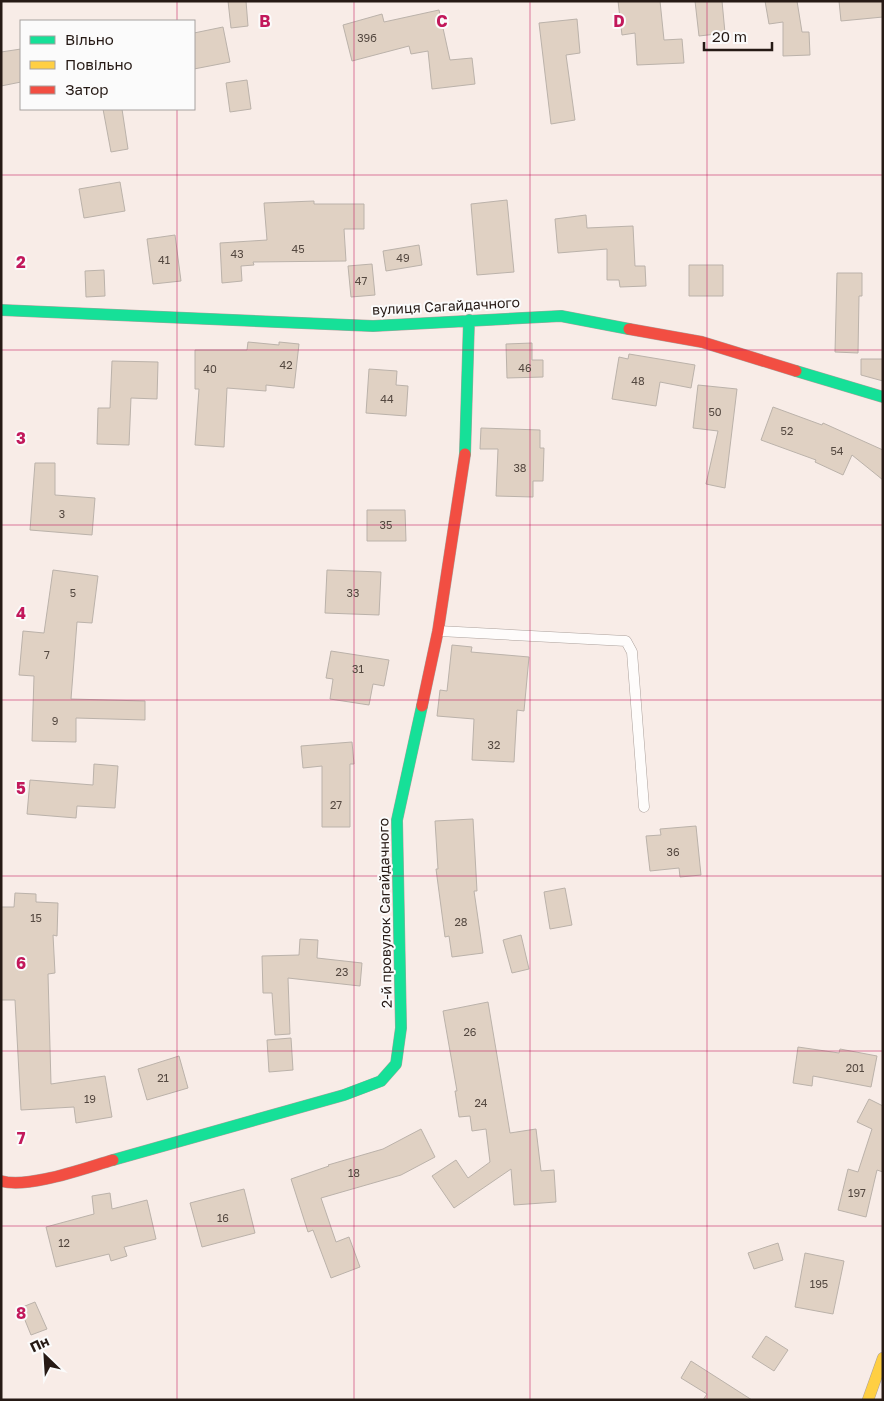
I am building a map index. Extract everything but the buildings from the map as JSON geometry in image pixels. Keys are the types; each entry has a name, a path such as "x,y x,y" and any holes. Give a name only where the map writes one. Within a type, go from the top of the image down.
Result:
{"street":[{"name":"вулиця Сагайдачного","path":"1,310 373,326 561,316 702,342 883,397"},
{"name":"2-й провулок Сагайдачного","path":"1,1181 8,1183 44,1179 344,1095 381,1081 396,1064 402,1028 397,820 438,630 465,460 469,320"},
{"path":"868,1400 883,1358"}],"lane":[{"path":"438,630 626,641 632,652 644,807"}],"traffic: fast":[{"path":"1,310 373,326 561,316 629,329"},
{"path":"465,454 469,320"},
{"path":"796,371 883,397"},
{"path":"113,1160 344,1095 381,1081 396,1064 401,1028 397,820 422,706"}],"traffic: slow":[{"path":"868,1400 883,1358"}],"traffic: jam":[{"path":"629,329 702,342 796,371"},
{"path":"422,706 438,631 465,454"},
{"path":"1,1181 12,1183 41,1180 113,1160"}]}
